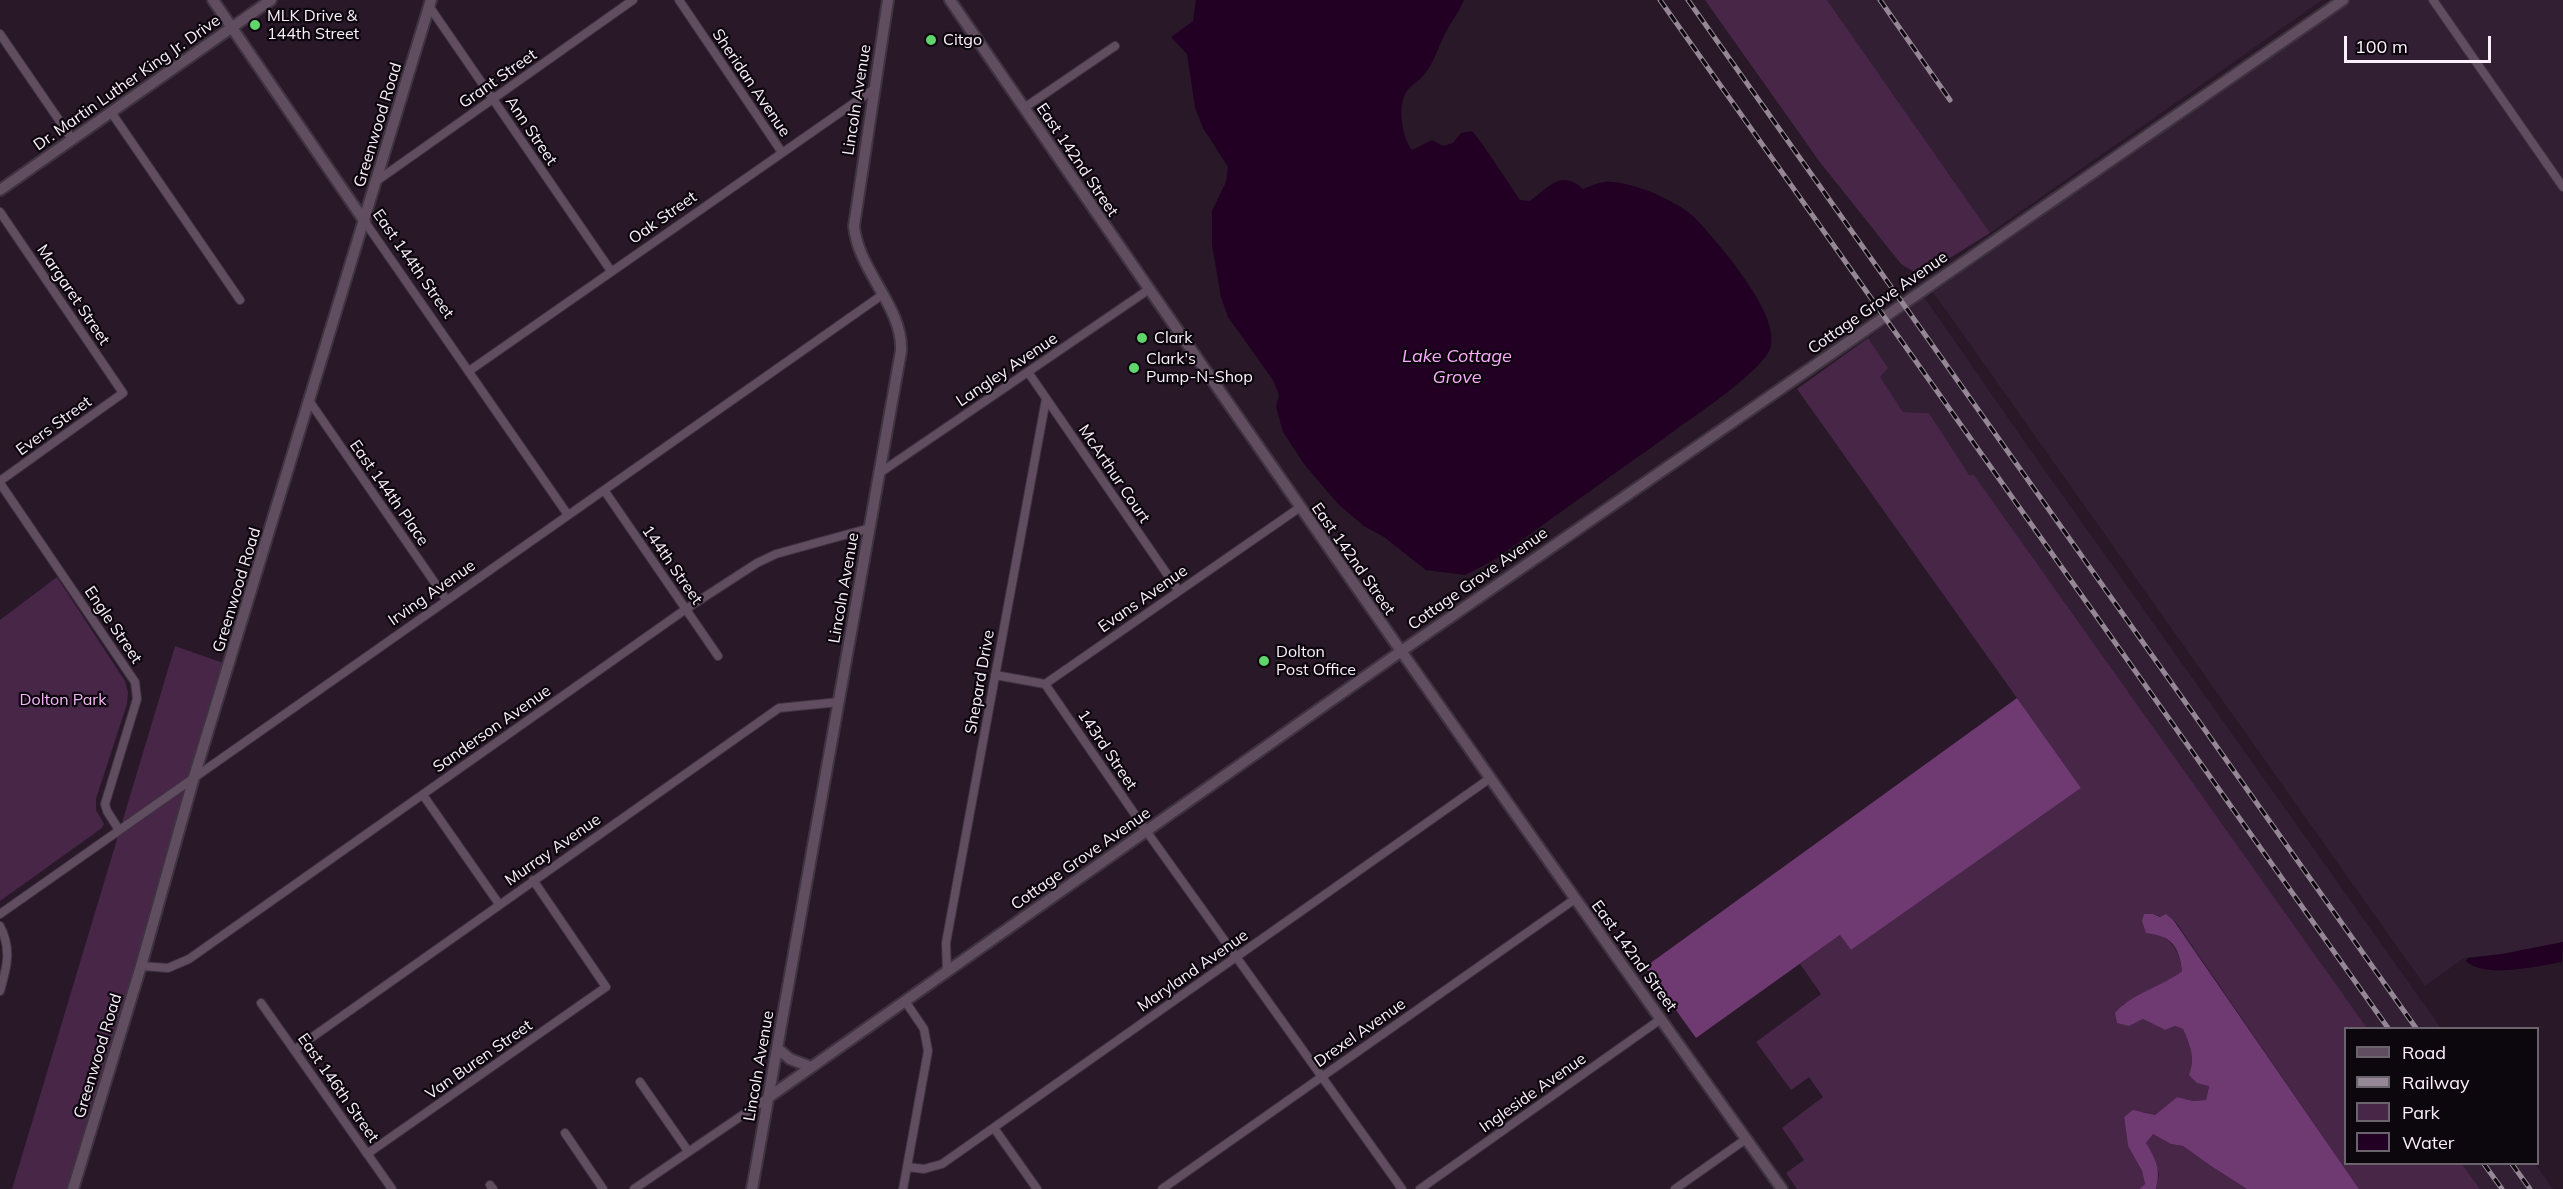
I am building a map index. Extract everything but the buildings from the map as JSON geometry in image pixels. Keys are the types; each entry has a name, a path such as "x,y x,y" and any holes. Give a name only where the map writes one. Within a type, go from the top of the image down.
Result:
{"street":[{"name":"East 144th Street","path":"213,0 568,515"},
{"name":"Dr. Martin Luther King Jr. Drive","path":"0,190 271,0"},
{"name":"Grant Street","path":"378,180 633,0"},
{"name":"Sheridan Avenue","path":"679,0 782,151"},
{"name":"Lincoln Avenue","path":"752,1189 881,472 902,340 895,321 858,251 854,226 888,0"},
{"name":"East 142nd Street","path":"950,0 1299,508 1489,779 1782,1189"},
{"name":"Cottage Grove Avenue","path":"634,1189 769,1097 1400,652 2343,0"},
{"path":"2433,0 2563,187"},
{"name":"Ann Street","path":"430,3 611,271"},
{"name":"Greenwood Road","path":"73,1189 141,966 194,777 378,180 430,3"},
{"path":"0,34 72,139"},
{"path":"1024,108 1115,46"},
{"name":"Oak Street","path":"469,371 874,89"},
{"path":"111,112 240,300"},
{"name":"Margaret Street","path":"0,212 123,393"},
{"name":"Langley Avenue","path":"881,472 1148,290"},
{"name":"Irving Avenue","path":"0,914 882,295"},
{"name":"McArthur Court","path":"1028,372 1178,590"},
{"name":"Evers Street","path":"0,482 123,393"},
{"name":"Shepard Drive","path":"947,971 946,943 1046,399"},
{"name":"East 144th Place","path":"310,402 446,599"},
{"name":"Engle Street","path":"0,482 135,682 137,699 105,804 119,830"},
{"name":"144th Street","path":"604,490 718,656"},
{"name":"Evans Avenue","path":"1045,684 1299,508"},
{"name":"Sanderson Avenue","path":"141,966 168,968 189,959 686,609 757,563 776,554 870,528"},
{"path":"995,675 1045,684"},
{"name":"143rd Street","path":"1045,684 1147,832 1402,1189"},
{"name":"Murray Avenue","path":"294,1050 779,708 839,702"},
{"name":"Maryland Avenue","path":"907,1167 933,1168 994,1128 1489,779"},
{"path":"423,795 499,904"},
{"name":"Van Buren Street","path":"367,1154 606,987 533,880"},
{"name":"Drexel Avenue","path":"1162,1189 1575,899"},
{"path":"0,926 7,939 9,958 0,991"},
{"path":"903,1189 928,1051 924,1029 905,1001"},
{"name":"East 146th Street","path":"261,1003 392,1189"},
{"name":"Ingleside Avenue","path":"1420,1189 1661,1019"},
{"path":"777,1048 790,1059 811,1067"},
{"path":"640,1082 688,1151"},
{"path":"994,1128 1037,1189"},
{"path":"565,1133 603,1189"},
{"path":"1675,1189 1746,1139"}],"shaded area":[{"path":"1827,0 2322,0 1990,233"},
{"path":"2351,0 2563,0 2563,942 2502,954 2464,958 2425,986 1933,292"},
{"path":"1924,297 2440,1027 2366,1027 1974,475 1969,476 1929,413 1903,412 1879,376 1888,368 1868,338"},
{"path":"2017,698 2081,788 1851,950 1840,935 1696,1038 1645,967"},
{"path":"2144,914 2160,917 2166,914 2174,921 2359,1189 2247,1189 2183,1146 2171,1144 2153,1134 2146,1143 2157,1165 2156,1189 2139,1189 2145,1184 2142,1171 2128,1146 2124,1117 2133,1110 2155,1115 2177,1097 2193,1101 2206,1100 2209,1086 2197,1083 2189,1075 2192,1057 2183,1029 2175,1026 2165,1030 2143,1019 2129,1026 2117,1023 2115,1013 2122,1006 2182,971 2179,955 2173,944 2155,934 2146,933 2142,921"},
{"path":"2463,1165 2536,1165 2553,1189 2480,1189"}],"green space":[{"path":"1705,0 1827,0 1990,233 1921,276 1901,264 1819,161"},
{"path":"1868,338 1888,368 1880,377 1903,412 1929,413 1969,475 1974,475 2366,1027 2344,1027 2344,1165 2463,1165 2480,1189 2359,1189 2175,921 2153,914 2157,934 2168,940 2175,948 2182,971 2170,980 2122,1005 2129,1026 2143,1019 2165,1030 2175,1026 2183,1029 2192,1049 2193,1065 2209,1085 2206,1100 2193,1101 2177,1097 2155,1115 2144,1112 2124,1117 2128,1146 2142,1171 2145,1184 2139,1189 1797,1189 1786,1173 1804,1160 1782,1128 1823,1097 1809,1077 1791,1090 1756,1042 1821,994 1800,964 1840,935 1851,950 2081,788 1797,389"},
{"name":"Dolton Park","path":"57,577 125,681 128,692 127,704 96,799 96,810 104,824 102,828 0,901 0,620"},
{"path":"175,646 229,665 71,1189 12,1189"},
{"path":"2153,1133 2171,1144 2183,1146 2247,1189 2156,1189 2159,1174 2146,1143"}],"water":[{"name":"Lake Cottage Grove","path":"1196,0 1464,0 1446,31 1429,68 1405,94 1401,110 1402,125 1412,150 1432,140 1443,146 1453,143 1461,133 1472,131 1520,200 1530,201 1555,182 1568,180 1583,189 1605,182 1627,184 1678,205 1696,219 1719,245 1758,300 1767,318 1771,335 1770,349 1764,359 1723,396 1496,559 1465,575 1426,570 1384,537 1364,526 1338,504 1304,464 1283,432 1276,407 1279,395 1273,380 1228,317 1221,297 1212,245 1212,211 1226,182 1228,167 1203,128 1195,107 1187,54 1171,37 1193,21"},
{"path":"2563,942 2562,962 2498,970 2474,966 2466,961 2468,958"}],"railway":[{"path":"1660,0 2387,1027"},
{"path":"1688,0 2415,1027"},
{"path":"1880,0 1950,100"},
{"path":"2485,1165 2502,1189"},
{"path":"2513,1165 2530,1189"}],"place":[{"name":"MLK Drive & 144th Street","path":"255,25"},
{"name":"Citgo","path":"931,40"},
{"name":"Clark","path":"1142,338"},
{"name":"Clark's Pump-N-Shop","path":"1134,368"},
{"name":"Dolton Post Office","path":"1264,661"}]}
